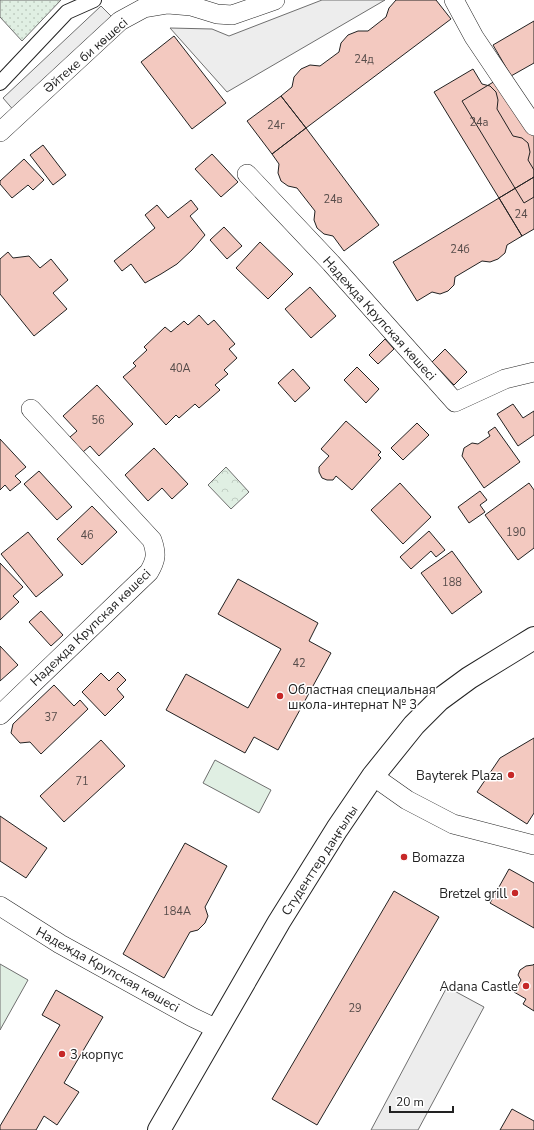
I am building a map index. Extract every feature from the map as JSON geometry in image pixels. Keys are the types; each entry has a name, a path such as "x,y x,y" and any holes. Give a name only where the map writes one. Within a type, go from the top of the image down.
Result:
{"street":[{"path":"0,83 67,12 94,0"},
{"name":"Әйтеке би көшесі","path":"0,132 120,21 144,8 168,4 191,6 217,14 232,15 275,0"},
{"path":"454,0 474,37 534,126"},
{"name":"Надежда Крупская көшесі","path":"247,174 336,269 455,402 505,379 534,372"},
{"name":"Надежда Крупская көшесі","path":"0,715 149,572 155,562 156,550 152,540 31,409"},
{"name":"Студенттер даңғылы","path":"159,1130 279,922 337,829 373,776 414,725 439,700 469,678 534,638"},
{"path":"373,776 407,800 453,824 534,845"},
{"name":"Надежда Крупская көшесі","path":"0,906 67,948 192,1017 217,1029"}],"green space":[{"path":"0,0 61,0 22,41 0,17"},
{"path":"226,467 249,492 231,509 208,485"},
{"path":"215,760 271,790 259,813 203,783"},
{"path":"0,964 28,980 0,1030"}],"shaded area":[{"path":"322,0 385,0 227,92 170,28 212,29 229,36"},
{"path":"101,6 115,20 16,113 3,98"},
{"path":"447,987 484,1007 418,1130 371,1130"}],"building":[{"path":"396,0 436,0 451,19 306,128 281,96 292,87 294,77 301,69 310,65 320,66 339,52 341,43 348,35 358,31 368,31 386,17 389,8"},
{"path":"534,21 534,63 511,76 493,45"},
{"path":"174,36 226,103 192,129 141,62"},
{"path":"473,69 482,84 490,86 496,92 498,100 497,109 513,136 522,138 528,143 530,152 528,160 534,170 534,177 499,198 434,92"},
{"path":"500,78 534,134 534,197 524,203 462,101"},
{"path":"281,96 306,128 272,154 247,121"},
{"path":"306,128 379,225 344,251 333,236 324,234 317,228 314,220 315,211 297,188 288,186 281,181 278,173 279,164 272,154"},
{"path":"43,145 66,175 53,185 30,155"},
{"path":"212,154 238,182 221,197 195,169"},
{"path":"24,159 44,180 33,190 28,185 12,198 0,184 0,181"},
{"path":"534,177 534,229 522,236 499,198"},
{"path":"499,198 522,236 507,245 505,253 498,259 490,262 482,261 455,277 454,285 448,291 440,294 432,292 417,301 393,262"},
{"path":"191,200 198,209 190,216 205,235 192,250 177,264 145,283 131,264 122,271 114,261 155,228 145,215 157,205 168,218"},
{"path":"224,227 242,246 227,259 210,240"},
{"path":"260,242 293,274 268,299 236,268"},
{"path":"8,252 13,258 29,256 40,268 51,259 68,280 53,293 67,309 34,336 0,294 0,259"},
{"path":"310,287 336,316 311,338 285,309"},
{"path":"199,315 208,325 214,320 235,344 229,349 237,358 224,370 228,374 215,385 220,390 199,408 195,404 179,418 176,415 166,425 123,377 136,366 133,363 147,350 144,347 165,327 171,332 184,321 188,325"},
{"path":"385,339 394,349 378,364 369,355"},
{"path":"445,349 467,372 454,385 432,362"},
{"path":"357,367 379,389 366,403 344,380"},
{"path":"293,369 310,388 295,402 278,383"},
{"path":"97,385 133,424 99,456 90,446 83,452 70,437 77,431 63,416"},
{"path":"513,404 523,418 534,411 534,435 518,446 497,414"},
{"path":"346,421 381,452 378,455 381,458 352,490 336,476 333,480 327,480 322,478 319,472 319,467 329,456 321,449"},
{"path":"417,423 429,435 403,460 391,448"},
{"path":"495,427 520,462 484,488 462,456 464,448 472,443 478,444 490,436 488,432"},
{"path":"0,439 26,467 15,476 21,482 10,491 5,485 0,490"},
{"path":"154,448 188,484 172,499 162,488 148,501 125,475"},
{"path":"39,471 72,507 57,520 24,484"},
{"path":"400,483 431,517 403,544 371,510"},
{"path":"529,483 534,490 534,548 518,560 485,515"},
{"path":"480,491 487,500 480,505 485,512 469,523 458,507"},
{"path":"92,506 117,532 82,565 57,539"},
{"path":"429,531 445,550 436,557 431,551 411,569 400,557"},
{"path":"28,532 63,575 36,597 1,554"},
{"path":"452,551 482,592 452,614 421,573"},
{"path":"0,563 23,587 13,596 19,602 0,620"},
{"path":"238,579 318,623 309,641 331,653 278,750 254,737 245,753 166,710 186,674 248,708 281,649 218,614"},
{"path":"41,611 63,635 51,646 29,622"},
{"path":"0,646 18,665 0,681"},
{"path":"118,672 126,680 117,689 124,697 105,716 82,692 101,673 109,681"},
{"path":"54,685 74,706 80,700 88,709 41,754 30,742 20,743 11,733 13,724"},
{"name":"Bayterek Plaza","path":"534,738 534,813 527,824 477,792 500,758"},
{"path":"101,740 125,766 64,822 40,796"},
{"path":"0,816 47,848 26,878 0,861"},
{"path":"185,843 227,866 205,907 208,916 205,923 198,930 190,932 164,978 123,954"},
{"name":"Bretzel grill","path":"509,869 534,883 534,928 490,903"},
{"path":"394,891 439,917 317,1125 272,1099"},
{"name":"Adana Сastle","path":"534,964 534,1011 523,1004 526,999 514,992 521,980 518,975 520,970 526,966"},
{"name":"3 корпус","path":"56,990 103,1017 64,1083 79,1092 57,1125 44,1116 36,1130 0,1130 0,1126 60,1025 42,1015"},
{"path":"512,1109 534,1121 534,1130 500,1130"}],"place":[{"name":"Областная специальная школа-интернат № 3","path":"280,696"},
{"name":"Bayterek Plaza","path":"511,775"},
{"name":"Bomazza","path":"404,857"},
{"name":"Bretzel grill","path":"515,893"},
{"name":"Adana Сastle","path":"526,986"},
{"name":"3 корпус","path":"62,1054"}]}
